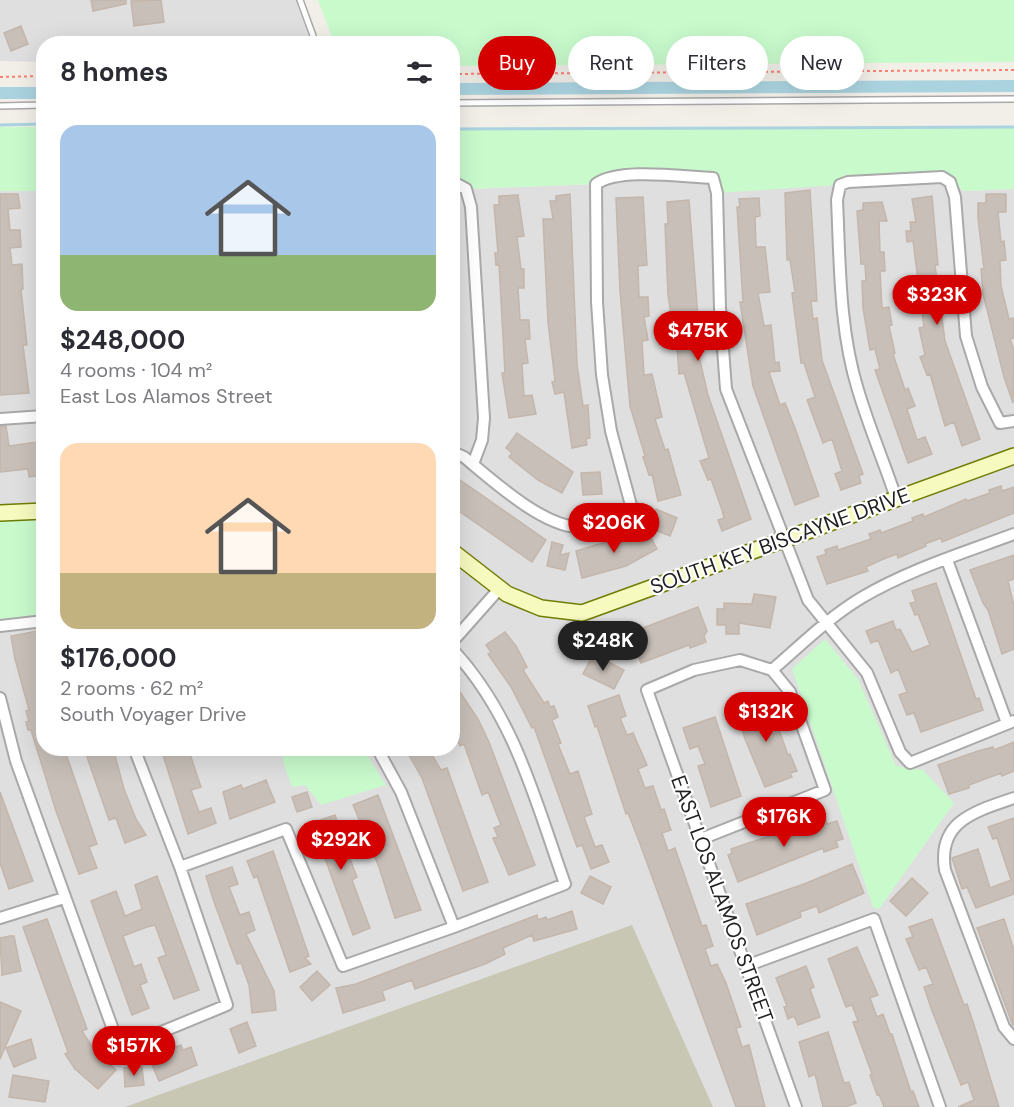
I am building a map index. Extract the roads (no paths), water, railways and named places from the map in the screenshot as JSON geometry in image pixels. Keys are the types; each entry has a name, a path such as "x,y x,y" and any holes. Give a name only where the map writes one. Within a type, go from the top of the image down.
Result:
{"street":[{"path":"460,457 558,524 581,527 632,509 611,431 602,375 597,302 596,184 606,177 631,175 713,178 717,194 720,308 726,389 808,600 867,673 900,752 910,763 1011,722 946,560"},
{"path":"896,498 858,389 849,351 843,315 837,200 840,184 942,177 950,182 955,197 966,336 982,387 1000,423 1014,421"},
{"path":"460,186 466,189 471,207 484,418 482,440 473,465"},
{"path":"0,419 36,417"},
{"name":"SOUTH KEY BISCAYNE DRIVE","path":"460,557 507,594 541,608 582,613 1014,456"},
{"path":"0,513 36,511"},
{"path":"701,839 825,790 790,693 772,670 825,623 885,585 1014,534"},
{"path":"460,633 500,588"},
{"path":"0,626 36,622"},
{"path":"180,867 286,829 344,966 565,884 512,737 496,705 477,676 460,658"},
{"name":"EAST LOS ALAMOS STREET","path":"772,670 740,660 694,670 647,690 796,1107"},
{"path":"0,698 16,761 120,1049 227,1005 180,867 137,756"},
{"path":"381,756 401,792 454,927"},
{"path":"1014,798 963,818 951,834 943,856 945,870 1004,1027 1014,1039"},
{"path":"0,918 64,898"},
{"path":"746,966 874,919 940,1107"}],"lane":[{"path":"300,0 313,36"},
{"path":"460,103 1014,99"},
{"path":"0,106 36,105"}],"waterway":[{"path":"460,89 1014,86"},
{"path":"0,93 36,93"},
{"path":"0,125 36,124"},
{"path":"460,129 1014,127"}]}
